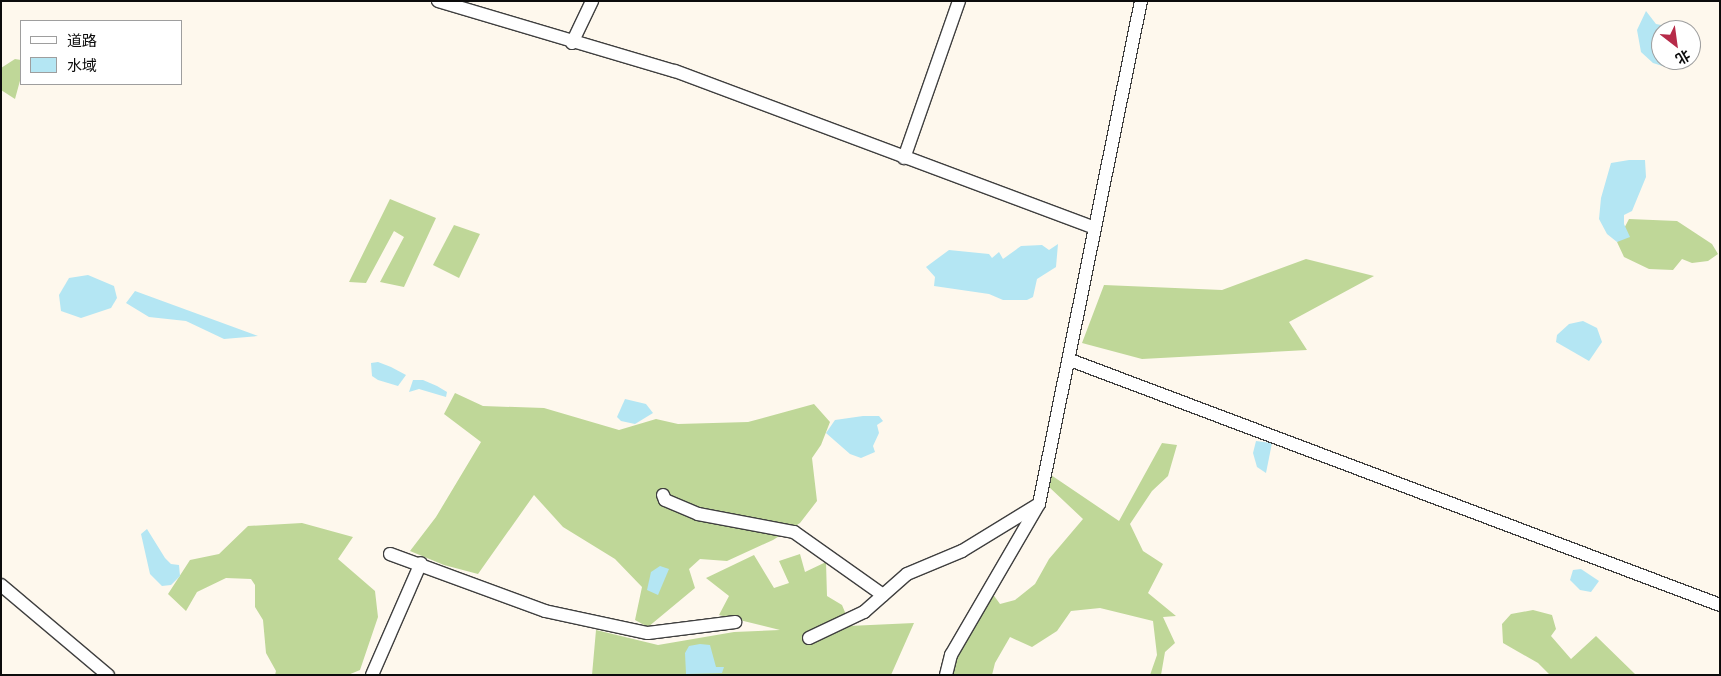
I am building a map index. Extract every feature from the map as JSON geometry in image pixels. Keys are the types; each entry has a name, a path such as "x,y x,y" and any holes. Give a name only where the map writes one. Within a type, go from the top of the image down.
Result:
{"street":[{"path":"438,1 572,43 675,71 1094,228"},
{"path":"572,43 592,1"},
{"path":"904,158 959,1"},
{"path":"946,675 951,654 1039,504 1050,438 1070,360 1094,228 1141,1"},
{"path":"1070,360 1720,605"},
{"path":"662,495 665,500 698,514 794,532 883,595"},
{"path":"809,638 864,612 907,574 962,551 1039,504"},
{"path":"390,554 421,563 545,611 648,633 735,622"},
{"path":"372,675 421,563"},
{"path":"1,585 108,675"}],"green space":[{"path":"15,59 20,60 20,81 15,99 1,90 1,68"},
{"path":"390,199 436,218 404,287 380,282 404,237 394,231 366,283 349,282"},
{"path":"1629,219 1677,221 1712,244 1718,254 1708,261 1692,263 1682,259 1673,270 1649,269 1624,257 1617,242"},
{"path":"454,225 480,234 459,278 433,265"},
{"path":"1306,259 1374,276 1289,322 1307,350 1142,359 1082,343 1104,285 1222,290"},
{"path":"455,393 483,406 544,408 619,430 656,419 678,424 748,422 814,404 830,422 821,445 812,458 817,501 800,523 773,540 727,561 700,559 689,569 695,588 648,627 635,620 642,587 615,559 563,527 534,495 478,574 444,565 410,551 436,517 481,442 444,414"},
{"path":"1162,443 1177,445 1168,476 1152,491 1130,524 1143,551 1163,564 1148,593 1176,616 1163,617 1175,643 1165,652 1161,675 1150,675 1157,655 1153,621 1100,608 1071,611 1057,631 1032,647 1010,637 995,663 992,675 950,675 954,648 992,593 1000,604 1015,600 1035,584 1049,559 1083,519 1048,486 1051,475 1119,521"},
{"path":"302,523 353,537 338,559 375,591 378,617 360,670 348,675 275,675 276,671 266,653 263,620 255,607 255,585 251,579 226,578 197,592 186,611 168,594 190,560 219,554 248,526"},
{"path":"800,554 805,572 826,562 827,596 842,605 847,617 827,627 914,623 891,675 592,675 596,630 658,645 734,632 780,630 719,615 729,596 706,578 754,555 774,588 789,583 779,561"},
{"path":"1533,610 1552,615 1556,629 1551,636 1571,659 1596,636 1636,675 1550,675 1538,663 1503,643 1502,624 1511,614"}],"water":[{"path":"1646,11 1653,20 1651,20 1651,61 1641,52 1637,30"},
{"path":"1645,160 1646,177 1632,211 1624,215 1624,224 1630,237 1617,242 1607,234 1599,219 1601,198 1611,163"},
{"path":"1058,244 1056,267 1037,279 1033,297 1027,300 1003,300 989,294 934,286 935,277 926,267 949,250 989,254 992,258 999,252 1003,259 1021,246 1042,245 1049,250"},
{"path":"88,275 114,286 117,298 111,308 81,318 61,311 59,295 69,278"},
{"path":"135,291 258,336 224,339 186,321 149,317 126,303"},
{"path":"1583,321 1597,328 1602,342 1589,361 1556,342 1557,335 1569,324"},
{"path":"378,362 406,375 398,386 378,380 372,376 371,363"},
{"path":"413,380 423,380 437,386 447,392 446,397 419,389 409,392"},
{"path":"625,399 646,404 653,413 635,424 621,421 617,417"},
{"path":"879,416 883,421 877,425 879,433 873,446 875,452 861,458 850,454 826,433 835,420"},
{"path":"1256,441 1272,443 1266,473 1257,467 1253,453"},
{"path":"147,529 165,558 171,564 179,565 180,576 171,585 162,586 150,574 141,534"},
{"path":"660,566 669,569 658,595 647,590 651,572"},
{"path":"1581,569 1599,581 1591,592 1580,590 1570,580 1573,570"},
{"path":"710,645 716,667 724,667 722,673 686,674 685,653 689,646"}]}
